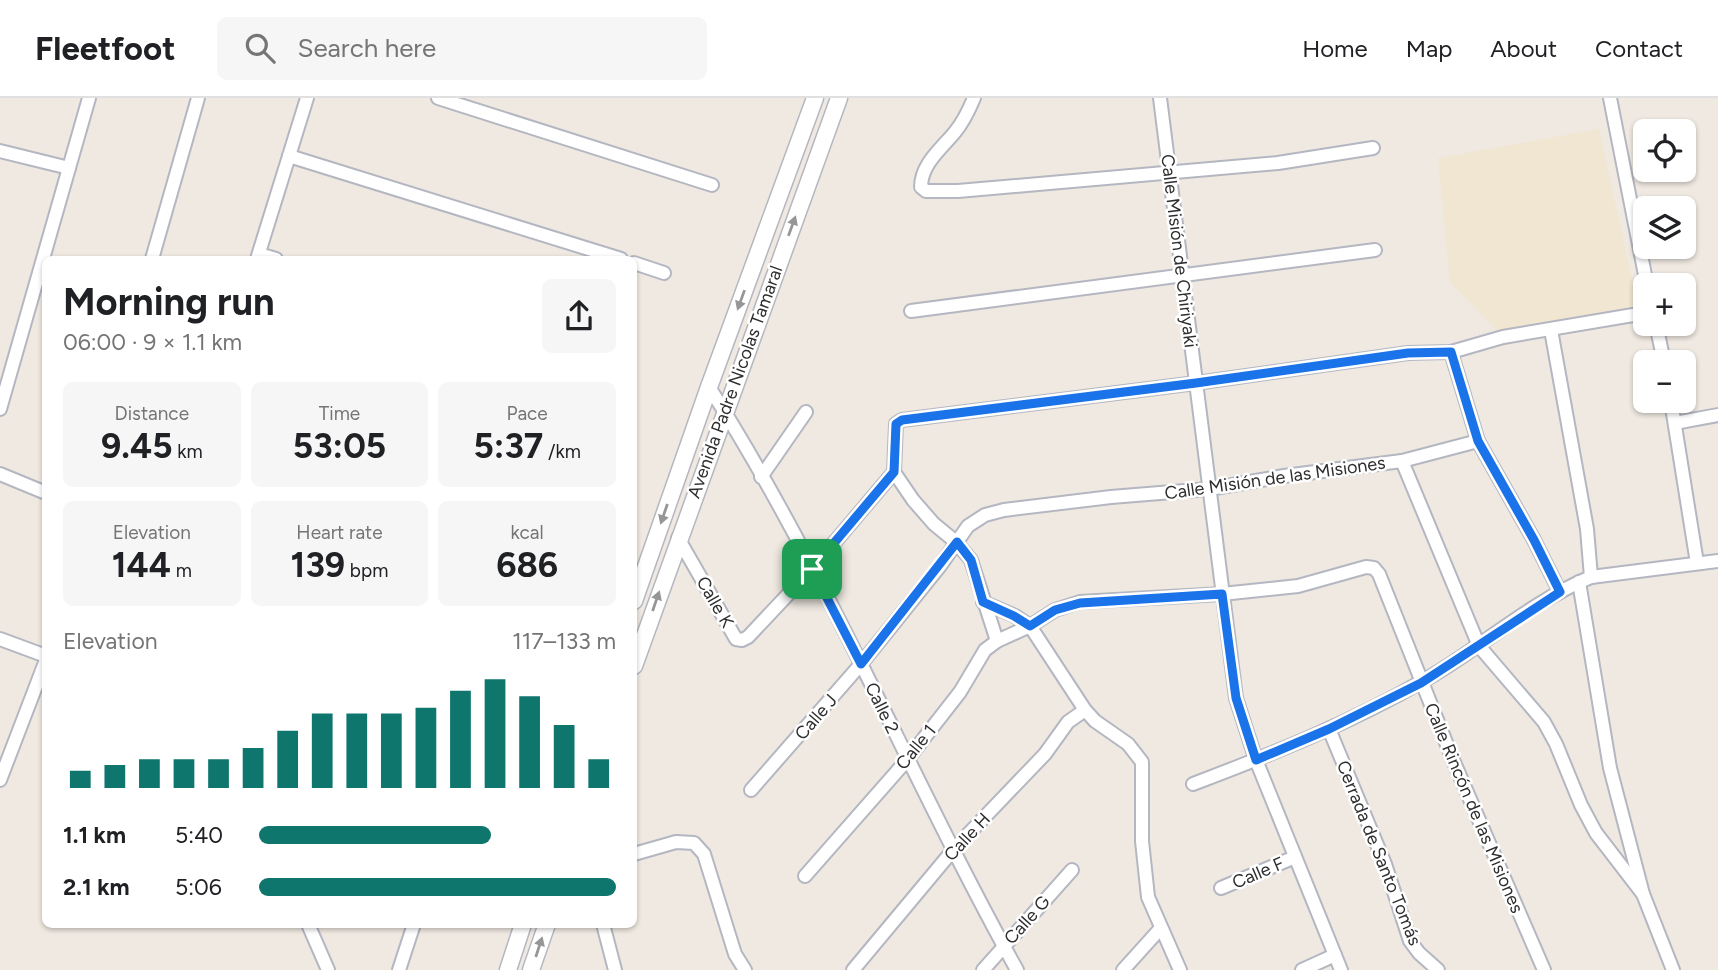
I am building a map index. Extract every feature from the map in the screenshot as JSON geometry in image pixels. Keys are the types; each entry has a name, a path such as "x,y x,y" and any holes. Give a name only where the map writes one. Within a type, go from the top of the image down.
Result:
{"street":[{"path":"44,256 89,98"},
{"path":"153,256 198,98"},
{"path":"258,256 307,98"},
{"path":"438,98 712,185"},
{"name":"Avenida Padre Nicolas Tamaral","path":"637,592 815,98"},
{"name":"Avenida Padre Nicolas Tamaral","path":"637,657 839,98"},
{"path":"974,98 966,117 954,134 939,147 921,178 921,187 926,191 958,191 1278,163 1373,148"},
{"name":"Calle Misión de Chiriyaki","path":"1160,98 1236,698 1256,760 1340,970"},
{"path":"1610,98 1645,273"},
{"path":"0,151 69,168"},
{"path":"289,156 611,256"},
{"path":"911,311 1375,250"},
{"path":"0,409 42,262"},
{"path":"637,264 664,273"},
{"path":"997,641 971,560 957,542 934,524 913,500 894,472 896,424 902,420 1408,353 1451,352 1503,337 1633,315"},
{"path":"1551,330 1587,529 1585,580 1611,768 1643,894 1673,970"},
{"path":"1451,352 1478,441 1560,592"},
{"name":"Calle 2","path":"709,387 812,569 907,760 1017,970"},
{"path":"761,477 806,412"},
{"path":"1673,413 1697,563"},
{"path":"1675,423 1718,415"},
{"name":"Calle Misión de las Misiones","path":"957,542 968,526 985,515 1004,510 1111,496 1209,489 1402,461 1478,441"},
{"path":"1402,461 1479,646 1544,722 1596,833 1643,894"},
{"name":"Calle K","path":"678,538 736,639 742,640 748,637 812,569 894,472"},
{"path":"0,474 42,492"},
{"name":"Calle J","path":"751,790 861,664 957,542"},
{"path":"1194,784 1329,729 1421,683 1560,592 1585,580 1718,561"},
{"name":"Calle 1","path":"805,876 907,760 960,692 979,658 997,641 1030,626 1055,610 1080,603 1298,586 1366,567 1374,568"},
{"name":"Calle Rincón de las Misiones","path":"1374,568 1379,574 1421,683 1544,970"},
{"path":"983,602 1030,626 1085,710 1095,721 1128,744 1142,762 1143,852 1148,897 1180,970"},
{"path":"0,639 42,656"},
{"path":"0,780 42,669"},
{"name":"Calle H","path":"853,970 954,849 1045,754 1068,722 1085,710"},
{"name":"Cerrada de Santo Tomás","path":"1329,729 1385,864 1410,941 1438,970"},
{"path":"637,853 676,842 694,843 705,854 731,942 745,970"},
{"name":"Calle F","path":"1221,888 1295,857"},
{"name":"Calle G","path":"983,970 1072,870"},
{"path":"310,928 328,970"},
{"path":"399,970 413,928"},
{"path":"508,970 522,928"},
{"path":"531,970 546,928"},
{"path":"604,928 615,970"},
{"path":"1123,970 1160,929"},
{"path":"1302,970 1335,955"}],"shaded area":[{"path":"1599,129 1633,285 1633,309 1503,337 1450,282 1438,158"}],"route":[{"path":"1451,352 1478,441 1560,592 1421,683 1329,729 1256,760 1236,698 1222,594 1068,605 1030,626 983,602 971,560 957,542 861,664 812,569 894,472 894,431 896,424 902,420 1408,353 1451,352"}]}
